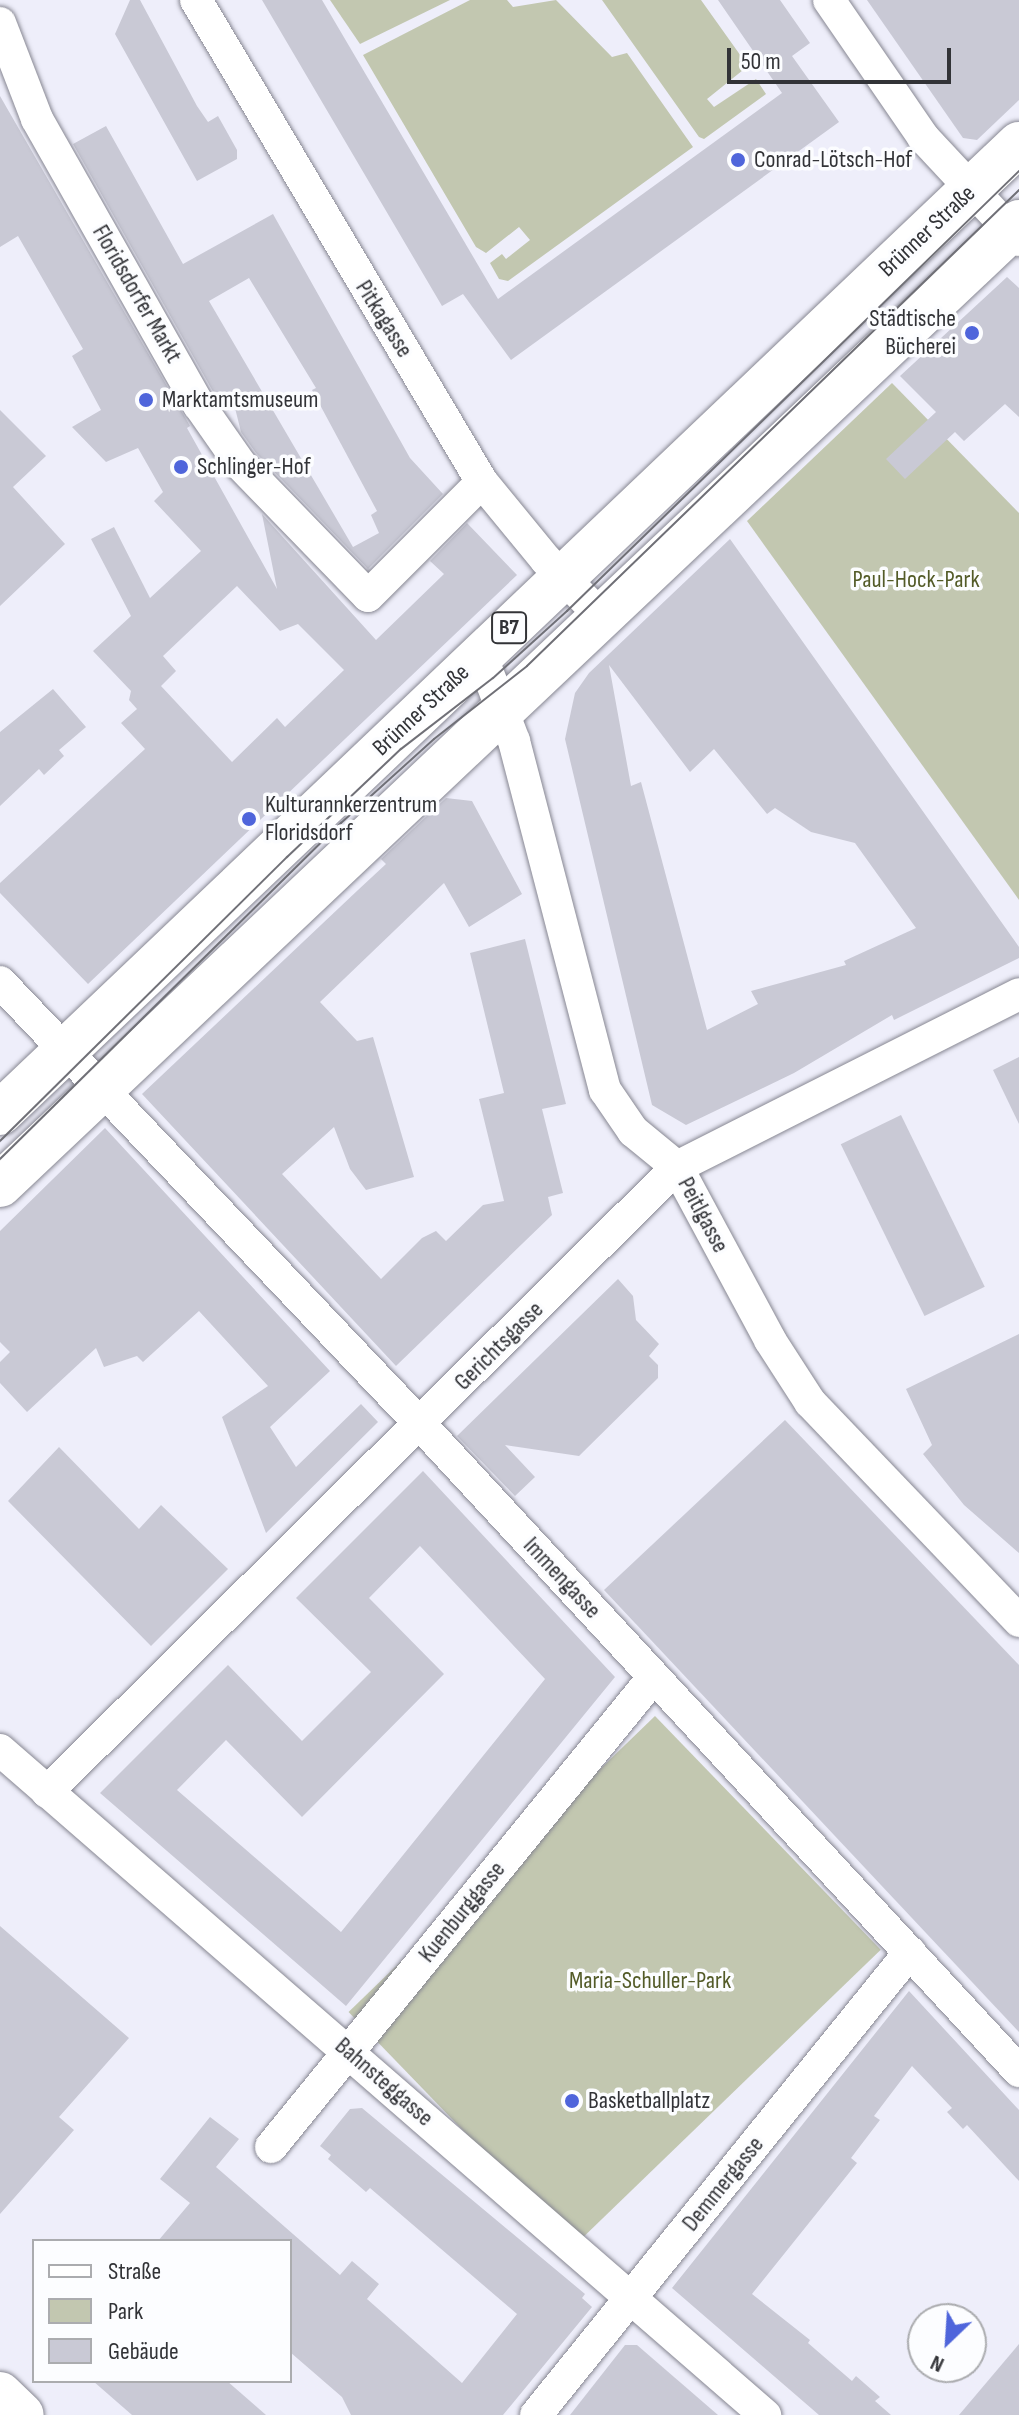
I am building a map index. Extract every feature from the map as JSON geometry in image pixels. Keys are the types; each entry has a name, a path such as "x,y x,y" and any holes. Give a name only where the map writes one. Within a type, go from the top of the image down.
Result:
{"main road":[{"name":"Brünner Straße","path":"0,1113 1019,144"},
{"name":"B7","path":"0,1185 601,616 1016,231"},
{"path":"0,2394 22,2415"}],"street":[{"path":"0,10 5,0"},
{"name":"Pitkagasse","path":"196,0 482,482 563,577 601,616"},
{"path":"829,0 923,137 970,191 1016,231"},
{"name":"Floridsdorfer Markt","path":"0,23 37,119 199,405 241,465 368,596 482,482"},
{"name":"Peitlgasse","path":"481,655 504,710 605,1090 633,1131 677,1167 770,1340 810,1402 1019,1621"},
{"name":"Immengasse","path":"0,982 420,1424 1019,2071"},
{"name":"Gerichtsgasse","path":"47,1792 677,1167 1019,994"},
{"name":"Kuenburggasse","path":"271,2147 653,1678"},
{"name":"Bahnsteggasse","path":"0,1750 765,2415"},
{"name":"Demmergasse","path":"536,2415 910,1952"}],"green space":[{"path":"330,0 450,0 360,44"},
{"path":"470,0 507,0 513,7 556,0 612,57 627,53 693,147 508,281 499,279 490,263 502,254 506,259 530,240 519,227 486,253 476,247 363,55"},
{"path":"602,0 701,0 748,66 707,99 714,107 756,79 766,94 704,139 699,137"},
{"name":"Paul-Hock-Park","path":"892,383 1019,513 1019,900 747,521"},
{"name":"Maria-Schuller-Park","path":"655,1716 881,1950 574,2246 349,2012"}],"building":[{"path":"130,0 140,0 197,106 208,122 218,116 237,150 237,159 197,181 115,34"},
{"name":"Conrad-Lötsch-Hof","path":"262,0 322,0 498,299 782,93 718,0 780,0 810,43 792,56 839,122 511,360 463,294 442,306"},
{"path":"867,0 1019,0 1019,100 977,140 963,138"},
{"name":"Schlinger-Hof","path":"0,96 190,426 187,428 277,589 262,514 376,640 444,574 430,561 467,523 517,575 88,984 0,893 0,883 145,749 121,723 137,709 129,700 131,691 93,651 131,616 91,539 114,527 150,598 201,551 154,501 163,492 138,448 106,462 72,427 101,410 72,356 83,349 18,236 0,247","holes":["237,586 280,631 298,624 344,670 285,727 277,718 232,762 161,686 176,671 163,656"]},
{"path":"106,126 183,264 273,214 410,458 443,494 368,569 256,453 241,432 234,404 225,408 215,395 73,144","holes":["249,278 316,388 312,390 377,511 371,515 379,533 353,547 209,301"]},
{"path":"1007,277 1019,288 1019,417 1005,404 964,441 955,432 905,479 886,459 936,412 900,376"},
{"path":"0,410 46,456 13,487 65,544 0,606"},
{"path":"730,539 1019,947 1019,958 894,1020 892,1015 794,1073 686,1125 652,1105 565,739 575,693 589,673","holes":["609,665 690,772 714,749 767,814 775,808 811,832 855,843 916,928 844,961 846,965 751,991 758,1004 707,1030 641,782 631,786"]},
{"path":"53,689 86,727 59,750 64,756 44,775 39,769 0,806 0,732"},
{"path":"446,798 472,801 522,894 469,927 444,883 320,1002 357,1041 373,1037 414,1177 366,1190 350,1169 334,1127 282,1174 381,1279 422,1238 436,1231 446,1241 483,1205 504,1201 479,1099 504,1093 470,953 525,939 566,1104 542,1109 563,1193 548,1197 552,1215 396,1366 142,1094 386,864 381,859"},
{"path":"1019,1057 1019,1124 993,1070"},
{"path":"901,1115 985,1287 925,1316 841,1144"},
{"path":"105,1128 330,1371 270,1427 296,1467 361,1404 378,1422 266,1533 222,1417 268,1386 199,1311 143,1362 137,1356 104,1367 96,1348 27,1412 0,1383 0,1362 10,1352 0,1342 0,1231"},
{"path":"618,1279 633,1296 636,1320 659,1344 649,1356 658,1365 658,1378 579,1456 505,1445 535,1477 515,1496 457,1436"},
{"path":"1019,1334 1019,1553 964,1505 923,1454 932,1445 906,1389"},
{"path":"785,1420 1019,1665 1019,2032 604,1590"},
{"path":"59,1447 139,1529 161,1505 228,1569 151,1646 8,1501"},
{"path":"423,1471 615,1677 346,2006 100,1793 228,1665 302,1741 371,1672 296,1598","holes":["420,1546 545,1679 341,1932 177,1790 226,1740 302,1817 444,1674 369,1598"]},
{"path":"0,1926 129,2038 59,2117 74,2130 0,2214"},
{"path":"909,1991 1019,2110 1019,2181 967,2125 963,2129 947,2112 952,2108 912,2066 874,2116 880,2120 851,2158 857,2163 752,2294 810,2340 808,2343 852,2381 856,2376 880,2397 875,2401 891,2415 819,2415 672,2288"},
{"path":"362,2108 585,2294 582,2298 592,2307 503,2415 351,2415 342,2397 292,2354 292,2239 160,2239 190,2203 160,2179 210,2117 239,2139 216,2167 340,2275 352,2261 379,2284 367,2299 462,2383 517,2314 370,2188 366,2192 328,2159 331,2155 320,2146 350,2109"},
{"path":"1019,2344 1019,2415 959,2415"},
{"path":"625,2345 637,2345 718,2415 570,2415"},
{"path":"95,2383 229,2383 266,2415 132,2415"}],"tram line":[{"path":"0,1141 287,857 401,749 493,678 567,611 1019,171"},
{"path":"0,1159 341,823 434,739 527,666 1019,190"}],"place":[{"name":"Conrad-Lötsch-Hof","path":"738,160"},
{"name":"Städtische Bücherei","path":"972,333"},
{"name":"Marktamtsmuseum","path":"146,400"},
{"name":"Schlinger-Hof","path":"181,467"},
{"name":"Kulturannkerzentrum Floridsdorf","path":"249,819"},
{"name":"Basketballplatz","path":"572,2101"}]}
